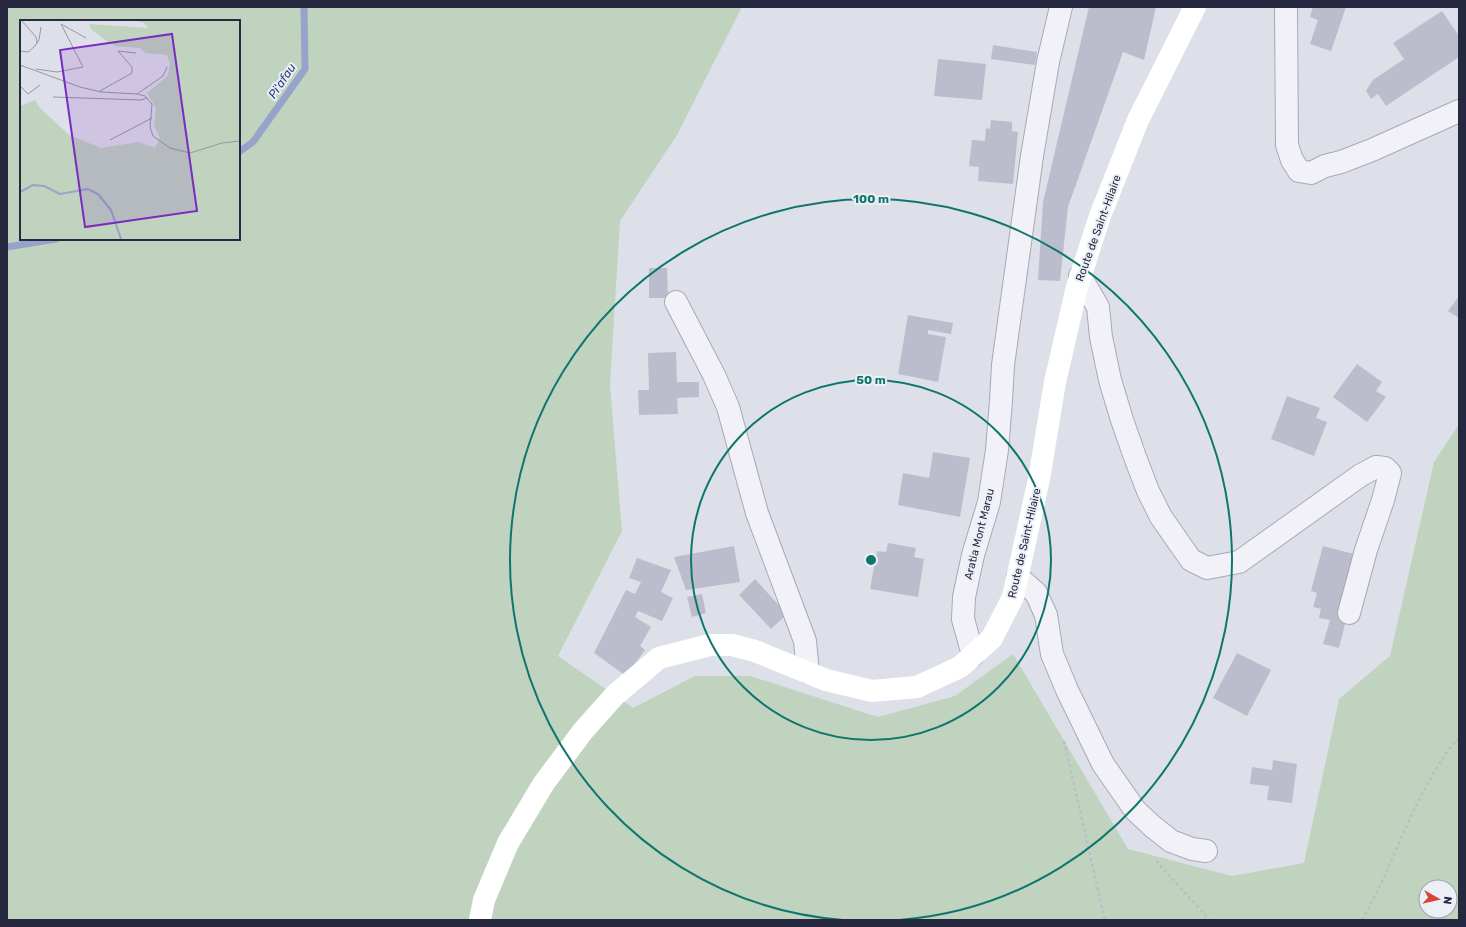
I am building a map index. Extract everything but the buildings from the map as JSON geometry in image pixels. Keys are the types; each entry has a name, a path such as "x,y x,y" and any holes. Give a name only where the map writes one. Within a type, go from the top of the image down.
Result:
{"street":[{"name":"Aratia Mont Marau","path":"973,655 963,619 964,597 973,555 989,502 997,450 1002,401 1003,365 1032,156 1048,62 1061,7"},
{"name":"Route de Saint-Hilaire","path":"480,920 484,900 508,843 544,783 583,731 615,696 659,658 710,645 732,645 755,650 826,680 872,691 917,687 960,667 992,638 1014,597 1039,479 1054,382 1080,276 1100,216 1138,120 1195,7"},
{"path":"1286,7 1288,145 1292,160 1299,171 1311,173 1325,166 1341,162 1372,150 1459,111"},
{"path":"1080,276 1098,306 1101,337 1110,380 1122,420 1148,491 1161,517 1190,560 1207,568 1239,562 1361,475 1376,468 1385,468 1390,472 1383,500 1366,550 1349,613"},
{"path":"676,302 714,375 728,407 758,513 805,641 808,672"},
{"path":"1018,577 1036,593 1046,615 1052,654 1067,690 1103,764 1135,810 1152,826 1171,840 1192,848 1206,851"}],"path":[{"path":"1063,736 1105,920"},
{"path":"1362,920 1376,897 1398,844 1425,787 1452,744 1459,738"},
{"path":"1151,855 1210,920"}],"green space":[{"path":"7,7 742,7 677,135 620,221 610,385 622,531 558,656 633,708 695,676 750,676 878,717 955,696 1013,654 1128,849 1232,876 1304,863 1339,699 1390,656 1434,462 1459,424 1459,920 7,920"}],"waterway":[{"name":"Pi'afau","path":"240,151 253,142 305,69 304,7"},
{"name":"Pi'afau","path":"7,247 50,240"}]}
